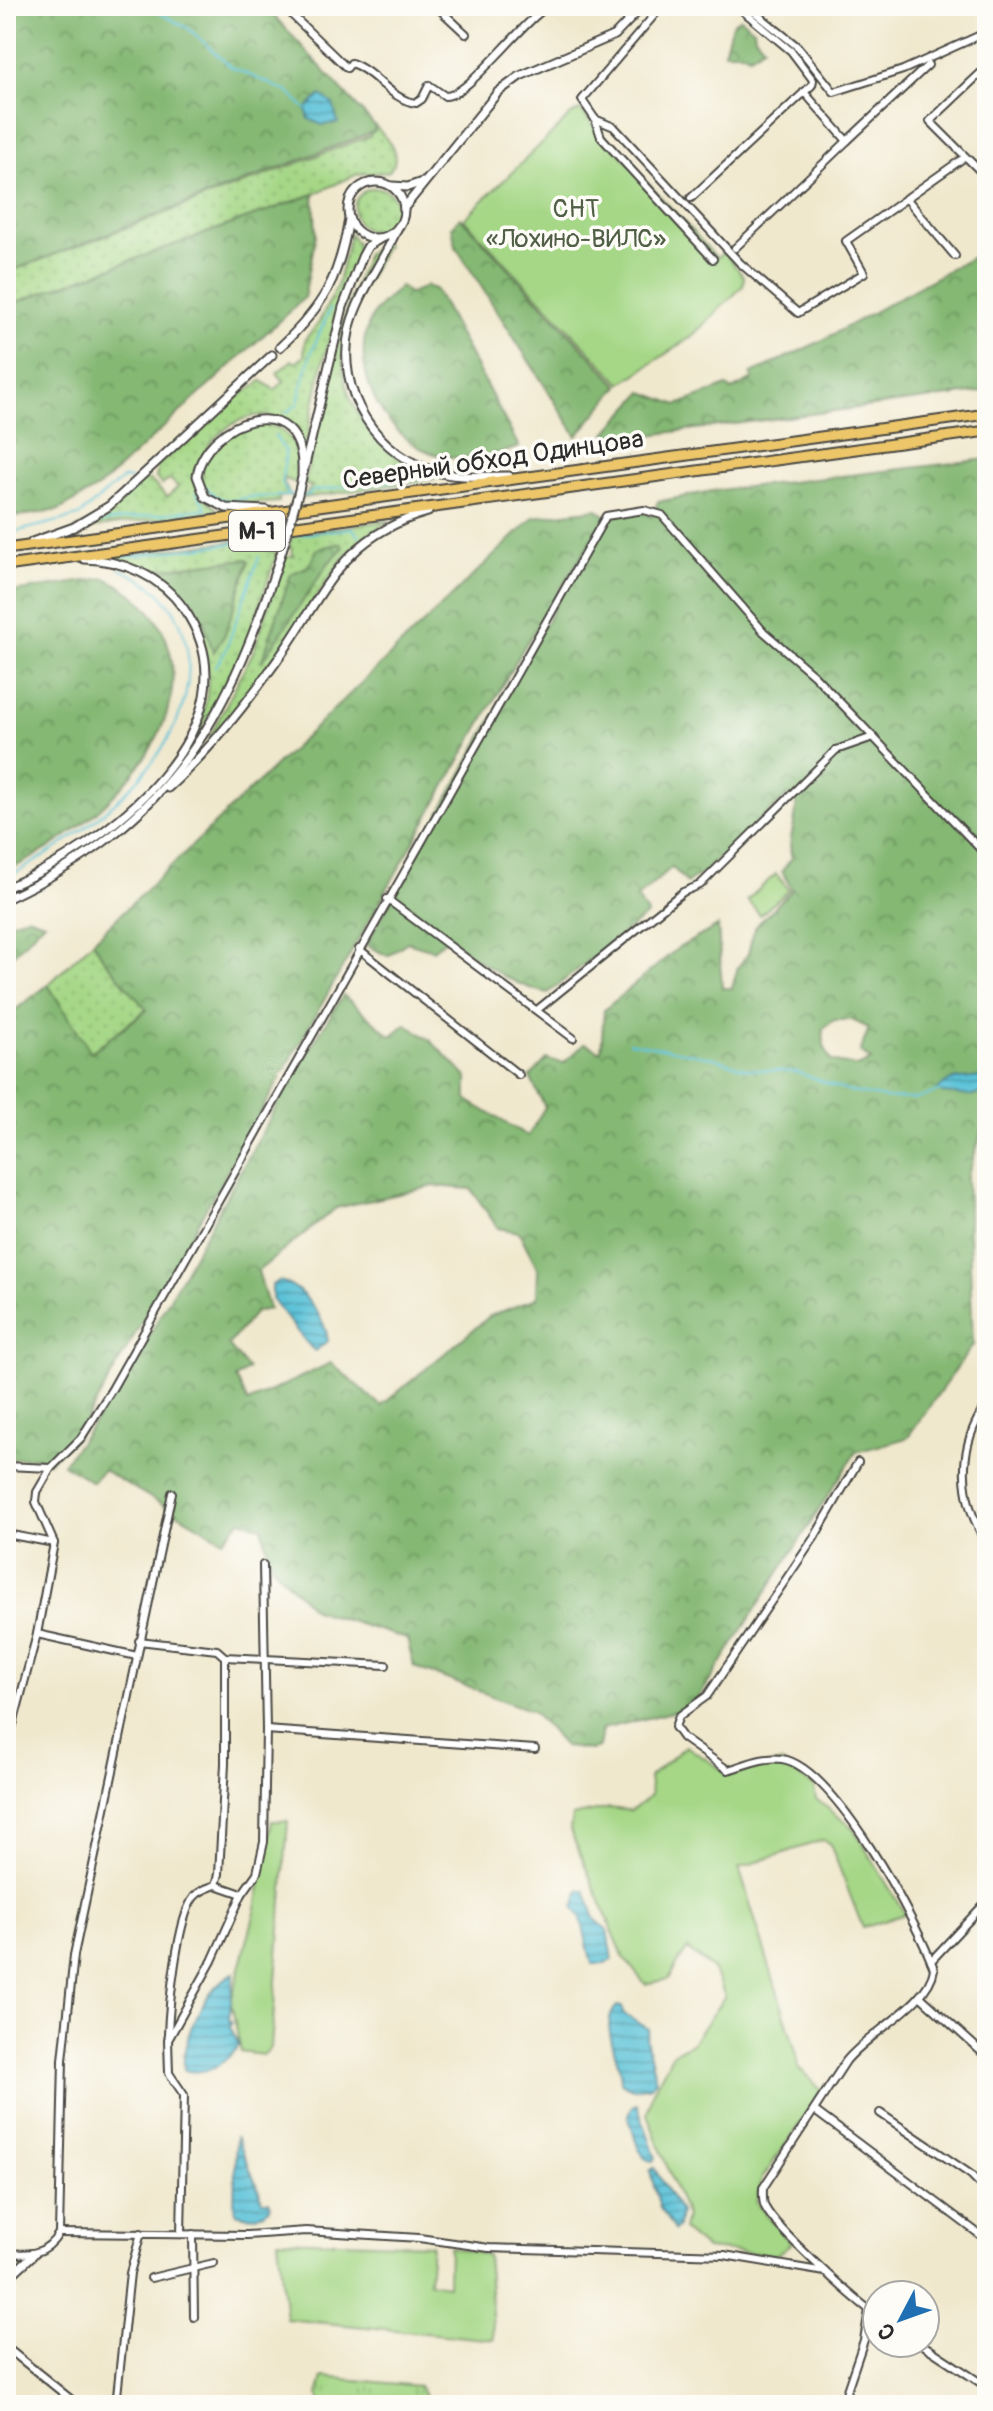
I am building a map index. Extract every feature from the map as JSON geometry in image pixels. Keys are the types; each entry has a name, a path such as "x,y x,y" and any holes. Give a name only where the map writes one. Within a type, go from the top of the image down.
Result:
{"highway":[{"name":"Северный обход Одинцова","path":"6,549 987,414"},
{"name":"Северный обход Одинцова","path":"6,566 987,431"}],"street":[{"path":"290,6 293,16 347,68 351,63 368,68 401,98 416,103 422,99 429,85 445,96 459,93 512,37 549,6"},
{"path":"436,6 466,34"},
{"path":"527,476 464,476 422,467 394,451 361,412 349,381 347,341 354,313 398,227 404,208 478,113 498,92 520,76 615,35 643,6"},
{"path":"662,6 582,100 595,119 601,137 713,259"},
{"path":"691,198 813,80 791,51 737,6"},
{"path":"747,6 791,41 834,92 903,70 987,32"},
{"path":"735,248 928,65"},
{"path":"987,67 930,121 987,178"},
{"path":"804,92 847,141"},
{"path":"595,119 614,127 740,263 779,294 793,312 798,313 864,273 846,241 965,157"},
{"path":"280,347 323,302 336,275 349,219 349,201 360,186 373,181 408,187 428,179"},
{"path":"391,186 399,193 404,208"},
{"path":"906,198 955,256"},
{"path":"349,219 364,236 383,237"},
{"path":"142,810 192,752 223,705 249,648 298,494 315,412 343,307 368,246 398,227"},
{"path":"19,547 74,527 109,506 272,355"},
{"path":"288,509 242,510 217,505 200,489 199,466 207,453 239,424 263,419 281,424 298,441 302,474"},
{"path":"6,899 86,855 177,780 232,719 355,549 388,525 455,504"},
{"path":"6,1751 37,1634 54,1543 36,1502 37,1492 51,1468 81,1438 112,1389 606,516 644,510 662,515 764,632 814,675 987,856"},
{"path":"6,888 66,856 121,815 171,765 187,744 203,708 207,688 204,651 189,617 173,595 153,579 127,566 60,558"},
{"path":"537,1010 683,892 700,885 836,750 873,737"},
{"path":"387,899 573,1038"},
{"path":"359,949 519,1075"},
{"path":"987,1404 973,1423 964,1452 966,1492 972,1520 987,1543"},
{"path":"858,1462 814,1538 707,1696 679,1716 675,1727 683,1738 728,1770 765,1759 783,1759 807,1772 838,1804 867,1843 901,1899 931,1961 933,1979 921,1997 853,2051 770,2175 763,2197 764,2206 779,2225 861,2303"},
{"path":"6,1466 51,1468"},
{"path":"6,2280 33,2255 53,2244 59,2233 63,2060 74,1955 123,1737 139,1641 172,1493"},
{"path":"6,1534 54,1543"},
{"path":"168,2040 212,1961 242,1894 257,1873 264,1842 266,1730 263,1565"},
{"path":"37,1634 137,1656"},
{"path":"139,1641 217,1650 225,1657 386,1665"},
{"path":"216,1885 225,1764 225,1657"},
{"path":"266,1730 535,1749"},
{"path":"181,2234 184,2095 169,2073 169,2006 188,1908 197,1893 216,1885 242,1894"},
{"path":"931,1961 987,1901"},
{"path":"921,1997 987,2057"},
{"path":"815,2111 987,2240"},
{"path":"880,2113 970,2174 987,2191"},
{"path":"59,2233 306,2231 419,2238 489,2248 724,2255 825,2272"},
{"path":"116,2405 130,2273 141,2233"},
{"path":"193,2234 191,2268 194,2317"},
{"path":"6,2253 33,2255"},
{"path":"151,2278 214,2263"},
{"path":"6,2347 78,2405"},
{"path":"842,2405 861,2349"},
{"path":"941,2357 987,2387"}],"green space":[{"path":"6,6 265,6 374,125 375,131 6,273"},
{"path":"740,18 754,29 755,36 764,46 750,56 741,52 724,52 732,24"},
{"name":"СНТ «Лохино-ВИЛС»","path":"580,110 717,258 724,252 744,277 743,286 691,337 621,384 464,219 571,115"},
{"path":"374,125 389,141 394,153 393,166 388,172 358,174 314,194 6,306 6,273 370,136"},
{"path":"376,188 392,194 398,210 392,226 376,232 360,226 354,210 360,194"},
{"path":"314,194 316,234 304,298 99,487 59,510 6,518 6,306"},
{"path":"460,217 619,386 577,436 456,247 452,227"},
{"path":"350,234 357,244 357,255 325,353 305,446 288,427 274,418 259,415 244,418 217,437 199,464 196,479 199,493 219,511 74,530 101,515 143,479 150,480 167,497 178,487 170,479 162,485 156,478 158,465 233,400 262,381 275,390 284,381 277,373 292,360 296,363 304,356 305,339 318,324 337,286"},
{"path":"383,243 386,245 348,322 343,359 346,383 366,427 383,445 402,460 424,471 448,477 303,498 312,486 304,485 347,308 367,254"},
{"path":"987,249 987,391 618,439 606,433 643,392 678,405 727,386 732,390 753,379 751,374 821,341"},
{"path":"400,286 409,294 426,286 435,289 519,447 474,457 440,455 411,442 382,412 372,393 363,352 366,332 374,313"},
{"path":"255,423 278,428 292,441 298,460 296,483 282,478 290,496 279,497 279,502 223,505 209,493 203,481 203,469 216,447"},
{"path":"987,459 987,1116 967,1178 973,1345 907,1438 856,1452 693,1707 602,1729 599,1747 591,1750 565,1747 532,1711 414,1667 407,1639 314,1610 271,1565 262,1527 241,1520 223,1540 103,1470 92,1482 63,1464 121,1386 295,1073 343,995 391,1036 406,1024 430,1040 467,1077 467,1100 528,1136 545,1107 530,1077 547,1059 564,1063 585,1043 601,1052 604,1010 678,948 718,926 722,988 732,988 738,967 748,954 754,928 792,890 782,871 792,858 790,844 796,809 796,801 788,795 703,873 687,883 672,867 637,898 648,914 548,993 508,978 447,939 433,950 407,942 388,956 366,945 598,529 523,649 76,1438 48,1462 35,1457 6,1459 6,1017 48,985 91,1052 147,1010 105,961 93,941 534,517 597,509 606,516 644,511 651,517 658,502 712,491","holes":["834,1020 852,1020 869,1028 860,1052 871,1060 858,1067 831,1061 824,1046 823,1029","434,1186 471,1189 498,1228 519,1232 538,1269 537,1298 490,1316 381,1406 331,1363 248,1402 236,1378 248,1369 228,1345 255,1312 269,1309 258,1271 336,1208"]},
{"path":"390,520 364,537 343,558 254,687 208,740 254,650 285,556 294,556 289,545 293,534","holes":["340,543 343,548 329,562 262,661 291,574 309,566 318,549"]},
{"path":"275,536 275,541 263,549 277,553 246,646 198,735 195,734 203,714 208,669 198,625 187,605 154,576 102,557","holes":["247,559 249,562 225,634 213,652 204,621 159,569"]},
{"path":"341,543 343,548 329,562 262,662 291,574 309,566 317,549"},
{"path":"249,561 225,634 213,653 204,621 158,569"},
{"path":"105,578 130,592 149,610 162,630 170,652 173,676 170,701 162,726 136,770 104,805 67,836 6,871 6,593"},
{"path":"776,874 789,890 760,915 747,900"},
{"path":"27,916 44,922 6,962 6,924"},
{"path":"93,941 105,961 147,1009 91,1052 48,985"},
{"path":"686,1746 730,1775 782,1762 814,1787 816,1799 853,1828 905,1914 863,1928 830,1844 823,1840 739,1868 797,2055 798,2067 822,2091 762,2179 756,2203 791,2243 776,2255 706,2249 683,2230 686,2216 647,2114 652,2093 673,2053 692,2043 725,1996 713,1969 687,1949 668,1979 645,1984 624,1958 570,1830 572,1816 610,1808 631,1811 651,1795 649,1777"},
{"path":"272,1821 288,1821 271,2048 263,2055 241,2052 231,2002 256,1908"},
{"path":"278,2240 432,2245 429,2282 448,2285 449,2247 487,2255 494,2340 286,2319"},
{"path":"323,2377 419,2386 431,2405 322,2405 318,2394"}],"water":[{"path":"321,95 333,104 338,123 322,125 309,119 306,109"},
{"path":"982,1077 987,1090 974,1096 942,1093 938,1089 951,1080"},
{"path":"279,1281 296,1289 318,1313 328,1341 315,1351 272,1299 272,1285"},
{"path":"585,1890 595,1919 607,1930 612,1959 605,1964 592,1964 581,1918 574,1908 579,1891"},
{"path":"234,1973 229,2021 232,2021 230,2027 239,2045 215,2067 201,2071 184,2070 186,2043 197,2015 214,1990"},
{"path":"617,2006 622,2007 623,2014 649,2029 646,2039 656,2080 651,2086 634,2089 621,2082 609,2023"},
{"path":"637,2104 656,2157 653,2161 639,2149 628,2115 632,2106"},
{"path":"236,2136 263,2201 269,2201 271,2206 260,2214 236,2213"},
{"path":"654,2168 680,2212 678,2227 674,2230 660,2208 650,2171"}],"waterway":[{"path":"147,6 189,29 231,67 288,92 306,109"},
{"path":"287,412 297,405 311,353 330,309"},
{"path":"275,436 285,451 282,479 289,494"},
{"path":"206,487 215,496 229,501 250,497 309,495 312,491 426,476"},
{"path":"6,534 79,516 123,478 130,479"},
{"path":"136,487 97,523 206,508 196,492"},
{"path":"289,536 352,528 359,536"},
{"path":"124,557 283,537"},
{"path":"215,667 225,652 259,557"},
{"path":"6,878 73,837 106,810 137,780 162,748 180,712 188,674 180,623 168,602 151,586 119,569"},
{"path":"629,1042 711,1057 747,1069 797,1072 847,1091 885,1098 916,1099 943,1090"}]}
